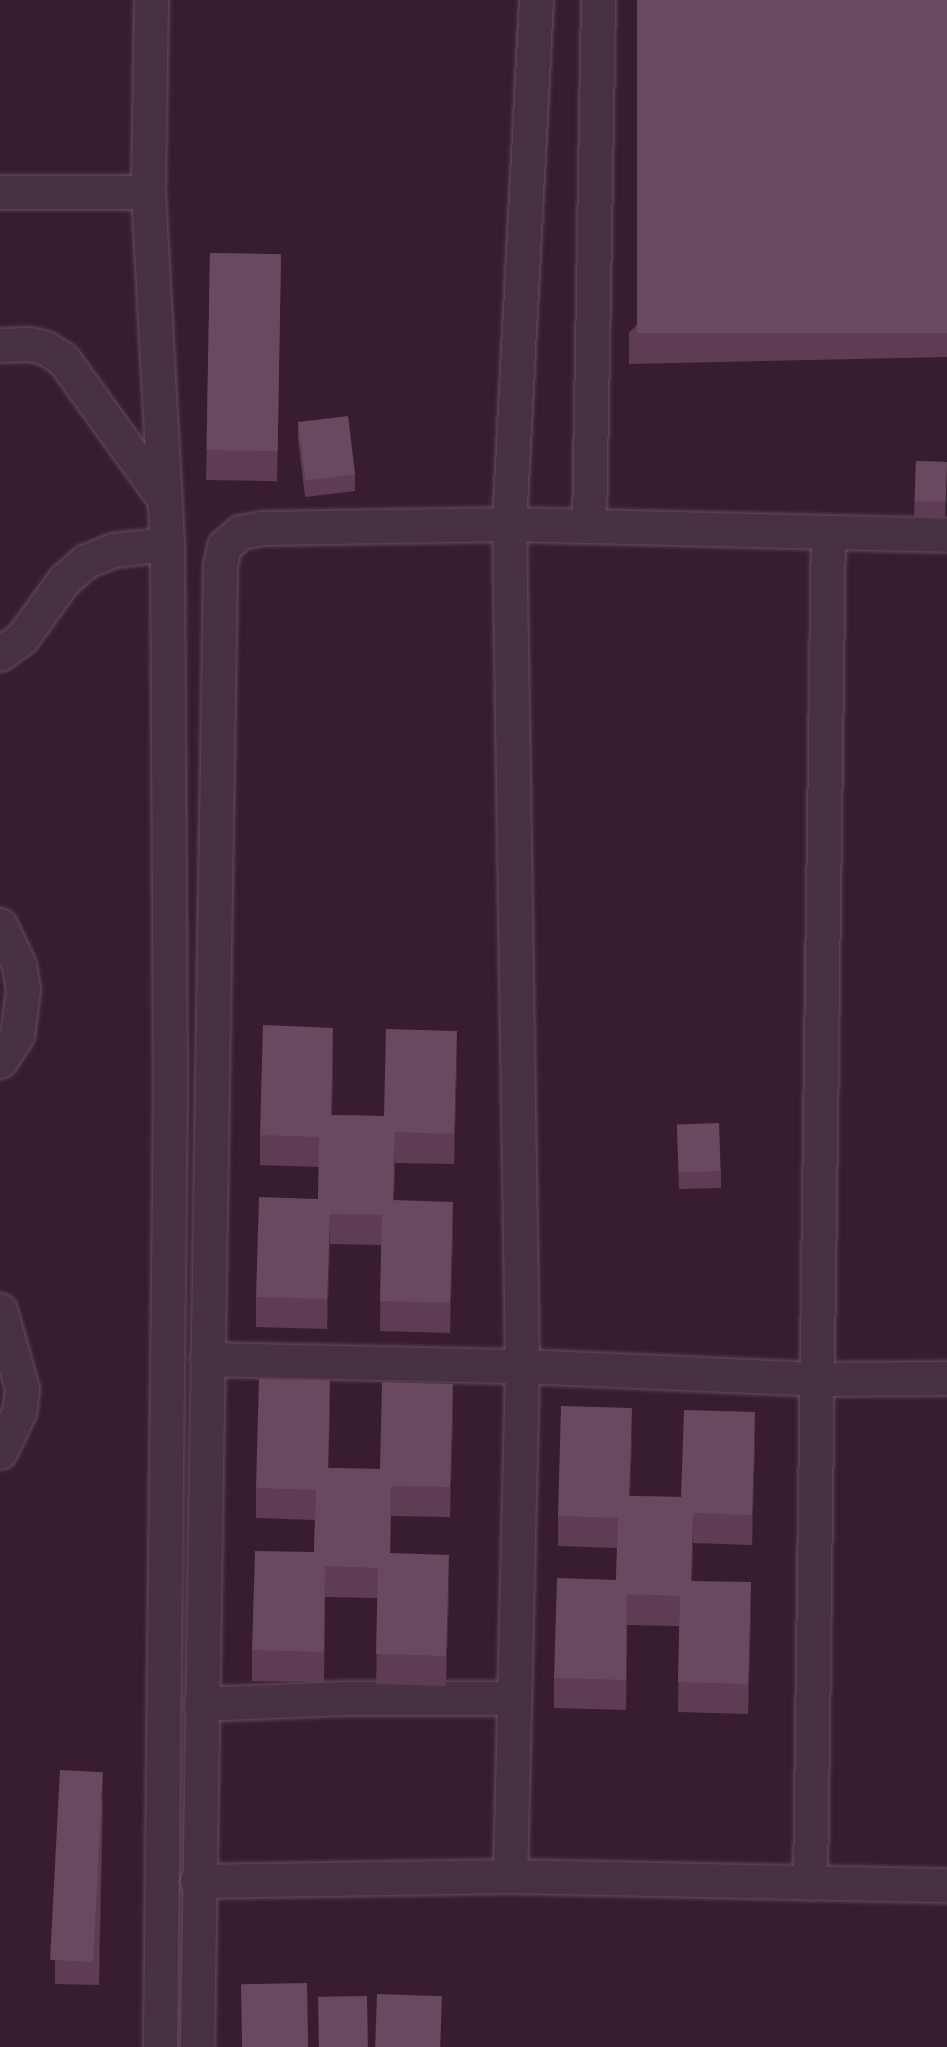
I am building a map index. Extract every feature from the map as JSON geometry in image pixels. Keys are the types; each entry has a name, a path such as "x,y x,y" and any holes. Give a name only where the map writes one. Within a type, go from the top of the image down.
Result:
{"street":[{"path":"151,0 148,192 167,544 170,1090 160,2047"},
{"path":"510,1876 522,1366 509,524 536,0"},
{"path":"589,526 598,0"},
{"path":"0,192 148,192"},
{"path":"0,345 29,344 46,348 63,359 164,499"},
{"path":"197,2047 197,1881 220,565 224,546 240,532 262,528 509,524 828,534 947,535"},
{"path":"810,1883 828,534"},
{"path":"0,654 22,638 64,580 86,561 113,550 167,544"},
{"path":"0,925 19,965 23,989 17,1035 0,1061"},
{"path":"0,1311 22,1389 19,1412 0,1452"},
{"path":"207,1359 522,1366 817,1379 947,1378"},
{"path":"201,1704 344,1698 514,1698"},
{"path":"197,1881 510,1876 947,1885"}],"building":[{"path":"637,0 947,0 947,333 637,333"},
{"path":"210,253 281,254 278,451 207,450"},
{"path":"348,416 355,475 306,481 298,422"},
{"path":"916,461 947,462 946,502 915,501"},
{"path":"263,1025 333,1028 331,1115 384,1116 386,1029 457,1031 454,1134 395,1132 393,1200 453,1202 450,1303 380,1301 382,1215 330,1214 327,1299 256,1297 259,1197 318,1199 319,1137 260,1135"},
{"path":"719,1123 721,1171 679,1172 677,1124"},
{"path":"259,1379 330,1380 328,1468 380,1469 382,1382 453,1384 450,1487 391,1486 390,1553 449,1555 446,1656 376,1654 378,1568 325,1566 324,1652 252,1650 255,1551 314,1552 316,1490 256,1488"},
{"path":"561,1406 632,1408 629,1496 681,1497 684,1410 755,1412 752,1515 693,1513 691,1581 751,1582 748,1684 678,1682 680,1596 627,1594 626,1680 554,1678 557,1578 616,1580 618,1518 558,1516"},
{"path":"60,1770 103,1772 93,1962 50,1960"},
{"path":"307,1983 308,2047 242,2047 241,1984"},
{"path":"377,1994 442,1996 440,2047 375,2047"},
{"path":"367,1996 368,2047 319,2047 318,1997"}]}
